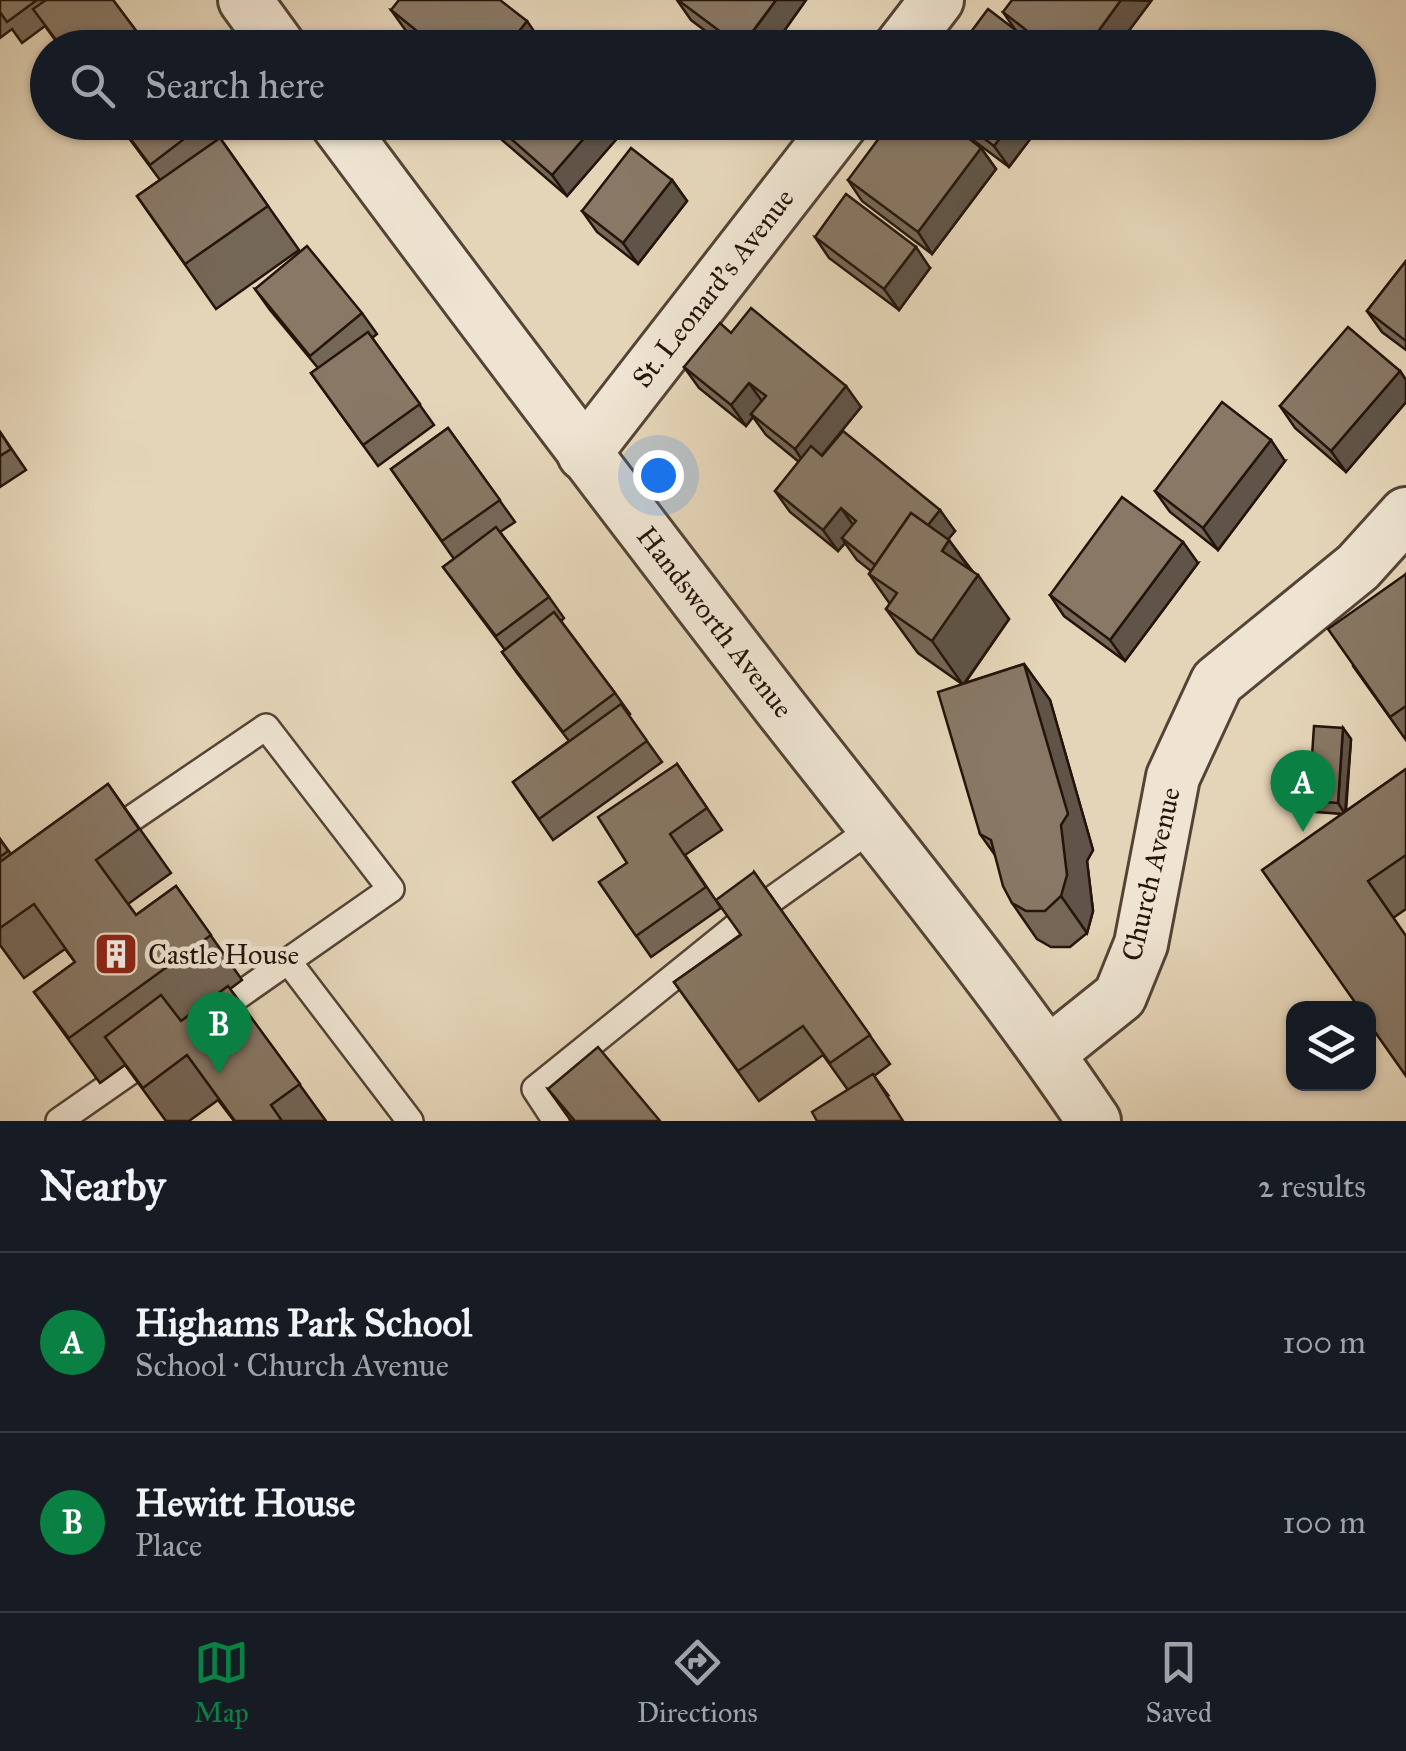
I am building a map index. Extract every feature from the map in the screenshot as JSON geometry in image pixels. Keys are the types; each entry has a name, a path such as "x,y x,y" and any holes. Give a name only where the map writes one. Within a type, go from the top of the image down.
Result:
{"street":[{"path":"245,0 267,30"},
{"path":"914,30 937,0"},
{"name":"Handsworth Avenue","path":"349,140 584,454 1048,1053 1094,1121"},
{"name":"St. Leonard's Avenue","path":"584,454 828,140"},
{"name":"Church Avenue","path":"1048,1053 1120,996 1141,944 1173,777 1217,682 1358,568 1406,514"}],"lane":[{"path":"59,1121 391,888 266,727 78,855"},
{"path":"556,1121 536,1088 748,916 875,826"},
{"path":"288,960 410,1121"}],"building":[{"path":"0,0 37,0 7,22 0,12"},
{"path":"46,0 113,0 136,30 49,30 33,9"},
{"path":"399,0 500,0 527,21 520,30 416,30 391,10"},
{"path":"678,0 776,0 754,30 718,30"},
{"path":"1012,0 1121,0 1099,30 1026,30 1003,12"},
{"path":"988,9 1015,30 972,30"},
{"path":"131,140 183,140 150,165"},
{"path":"221,140 268,206 185,264 137,196"},
{"path":"512,140 582,140 552,175"},
{"path":"878,140 971,140 981,148 918,232 848,180"},
{"path":"631,148 672,180 623,243 582,211"},
{"path":"846,194 916,247 884,289 815,237"},
{"path":"307,246 362,313 310,356 255,289"},
{"path":"1406,261 1406,341 1367,311"},
{"path":"751,308 846,386 795,449 751,414 766,396 749,383 731,405 684,367 720,323 731,333"},
{"path":"1348,327 1400,371 1331,451 1280,406"},
{"path":"368,332 420,404 363,445 311,373"},
{"path":"1222,402 1271,440 1203,528 1155,491"},
{"path":"448,428 500,500 442,541 391,469"},
{"path":"843,431 940,510 928,525 911,513 875,565 842,538 856,521 841,508 823,530 775,491 811,446 822,456"},
{"path":"0,432 11,449 0,456"},
{"path":"1122,497 1183,542 1110,640 1050,595"},
{"path":"911,513 949,540 942,551 978,575 932,641 886,609 897,593 869,574"},
{"path":"496,527 549,597 496,636 443,567"},
{"path":"1406,574 1406,706 1390,717 1328,629"},
{"path":"554,612 615,693 563,732 502,652"},
{"path":"1024,664 1068,814 1061,825 1067,875 1061,896 1045,911 1026,911 1012,903 1003,886 991,840 980,834 938,692"},
{"path":"621,704 647,741 539,819 513,782"},
{"path":"1314,726 1343,728 1338,803 1309,801"},
{"path":"677,764 707,808 670,834 706,887 636,936 599,882 627,863 598,817"},
{"path":"1406,769 1406,855 1368,881 1406,936 1406,1076 1376,1033 1376,1001 1354,1001 1262,870"},
{"path":"108,784 139,829 96,860 136,915 176,886 211,935 69,1038 34,992 75,962 34,904 0,928 0,862"},
{"path":"0,839 8,851 0,857"},
{"path":"754,872 870,1035 830,1063 803,1026 738,1071 674,982 741,935 716,900"},
{"path":"228,986 300,1084 271,1105 282,1121 235,1121 187,1055 143,1088 105,1037 161,995 181,1021"},
{"path":"598,1047 660,1121 575,1121 548,1089"},
{"path":"873,1074 903,1121 817,1121 812,1112"}],"place":[{"name":"Highams Park School","path":"1303,832"},
{"name":"Castle House","path":"116,954"},
{"name":"Hewitt House","path":"219,1074"}]}
